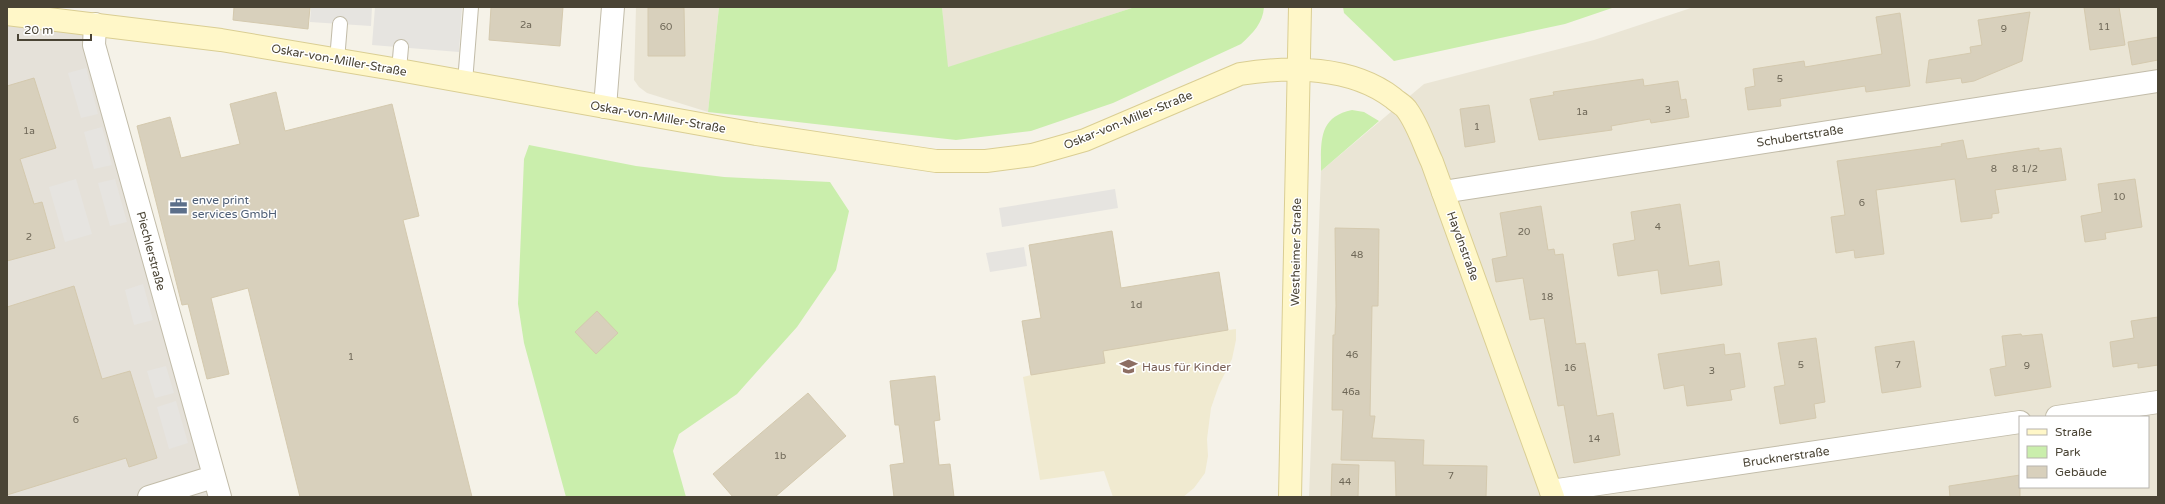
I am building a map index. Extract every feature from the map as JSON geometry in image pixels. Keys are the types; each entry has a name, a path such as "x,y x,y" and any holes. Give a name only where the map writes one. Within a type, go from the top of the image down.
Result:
{"street":[{"path":"605,107 613,7"},
{"name":"Westheimer Straße","path":"1290,497 1299,132 1298,70 1300,7"},
{"name":"Oskar-von-Miller-Straße","path":"7,14 221,40 399,70 756,134 929,160 986,161 1032,155 1085,140 1240,74 1260,71 1298,70"},
{"name":"Piechlerstraße","path":"95,24 94,45 216,487 149,497"},
{"name":"Haydnstraße","path":"1298,70 1333,72 1377,86 1407,109 1432,162 1552,494"},
{"name":"Schubertstraße","path":"1443,192 2158,81"},
{"path":"2064,416 2158,402"},
{"name":"Brucknerstraße","path":"1552,494 2019,422"}],"lane":[{"path":"465,82 471,7"},
{"path":"337,60 340,24"},
{"path":"399,70 401,47"}],"shaded area":[{"path":"311,7 372,7 371,26 310,22"},
{"path":"375,7 462,7 459,52 372,45"},
{"path":"636,7 719,7 708,112 647,93 639,87 634,80"},
{"path":"942,7 1135,7 947,68"},
{"path":"1694,7 2158,7 2158,497 1309,497 1321,171 1424,84 1594,40"},
{"path":"7,14 95,24 220,497 7,497"},
{"path":"86,68 98,114 81,118 68,73"},
{"path":"102,127 112,165 94,169 84,132"},
{"path":"76,179 92,234 65,242 49,187"},
{"path":"115,179 127,222 110,226 98,183"},
{"path":"1115,189 1118,208 1002,227 999,208"},
{"name":"Haus für Kinder","path":"1112,231 1121,288 1219,272 1228,330 1236,329 1236,340 1232,359 1219,385 1211,408 1207,439 1208,456 1205,473 1194,488 1183,497 1113,497 1104,471 1040,480 1023,377 1031,375 1022,321 1049,317"},
{"path":"1024,247 1027,266 990,272 986,253"},
{"path":"143,284 153,320 134,325 125,290"},
{"path":"166,366 174,393 155,398 147,371"},
{"path":"176,401 188,443 169,449 157,407"}],"green space":[{"path":"719,7 942,7 948,67 1135,7 1264,7 1262,18 1259,23 1253,32 1241,44 1113,103 1031,131 956,140 708,112"},
{"path":"1343,7 1615,7 1565,24 1394,61 1344,13"},
{"path":"1352,110 1364,112 1379,121 1321,171 1322,141 1327,125 1333,118 1341,113"},
{"path":"529,145 636,166 724,177 830,182 849,211 836,270 797,327 737,394 679,434 673,451 686,497 566,497 524,343 518,304 524,159"}],"building":[{"path":"234,7 310,7 308,29 233,20"},
{"path":"491,7 563,7 560,46 489,40"},
{"path":"2084,7 2119,7 2125,45 2090,50"},
{"path":"648,8 684,8 685,56 648,56"},
{"path":"2030,12 2022,61 1974,81 1962,83 1961,78 1926,83 1929,60 1971,53 1970,47 1982,45 1978,20"},
{"path":"1900,13 1910,86 1866,92 1865,86 1780,99 1781,106 1748,110 1745,88 1755,86 1753,69 1804,61 1805,67 1882,54 1876,17"},
{"path":"2158,37 2158,60 2132,65 2128,42"},
{"path":"34,78 56,148 20,159 34,204 42,202 55,248 7,261 7,86"},
{"path":"1643,79 1644,86 1678,81 1681,100 1686,99 1689,117 1651,123 1650,119 1611,126 1612,130 1539,140 1530,99 1554,95 1553,92"},
{"path":"276,92 285,131 392,104 419,216 403,220 472,497 300,497 248,288 211,298 229,374 207,379 188,304 182,305 137,126 170,117 181,158 240,144 230,104"},
{"path":"1489,105 1495,142 1465,147 1460,109"},
{"path":"1963,140 1967,159 2039,148 2039,151 2061,148 2066,180 1995,190 1999,213 1992,214 1992,218 1961,222 1955,179 1876,190 1884,254 1855,258 1854,250 1836,253 1831,217 1845,215 1837,161 1942,146 1941,144"},
{"path":"2135,179 2142,227 2105,233 2106,239 2085,242 2081,216 2102,212 2098,184"},
{"path":"1680,204 1689,266 1719,261 1722,285 1661,294 1658,270 1618,276 1613,244 1635,240 1631,212"},
{"path":"1541,206 1548,250 1554,249 1555,255 1563,254 1576,344 1585,343 1597,416 1613,413 1620,455 1574,463 1564,405 1558,406 1544,318 1530,320 1523,278 1496,282 1492,259 1507,256 1500,213"},
{"path":"1335,228 1379,229 1378,306 1372,306 1370,416 1375,416 1372,438 1424,440 1423,465 1487,466 1486,497 1396,497 1395,461 1341,460 1343,410 1332,410 1333,335 1335,335 1336,306"},
{"path":"1112,231 1121,288 1219,272 1228,330 1103,351 1105,363 1031,375 1022,321 1041,318 1029,245"},
{"path":"74,286 102,379 130,371 157,458 129,467 126,458 7,495 7,307"},
{"path":"597,311 618,333 596,354 575,332"},
{"path":"2158,317 2158,365 2138,368 2138,363 2113,367 2110,342 2134,338 2131,321"},
{"path":"2021,334 2022,336 2042,334 2051,387 1995,396 1990,369 2006,366 2002,336"},
{"path":"1816,338 1825,402 1814,404 1816,418 1780,424 1774,387 1785,385 1778,343"},
{"path":"1914,341 1921,387 1882,393 1875,347"},
{"path":"1724,344 1725,355 1740,353 1745,387 1730,390 1732,400 1687,406 1684,385 1664,389 1658,354"},
{"path":"935,376 940,420 934,421 939,465 950,464 954,497 894,497 890,465 904,463 899,425 895,425 890,381"},
{"path":"808,393 846,436 775,497 733,497 713,474"},
{"path":"1332,464 1359,465 1358,497 1331,497"},
{"path":"2019,475 2020,497 1950,497 1949,486"}],"place":[{"name":"enve print services GmbH","path":"179,207"},
{"name":"Haus für Kinder","path":"1129,367"}]}
